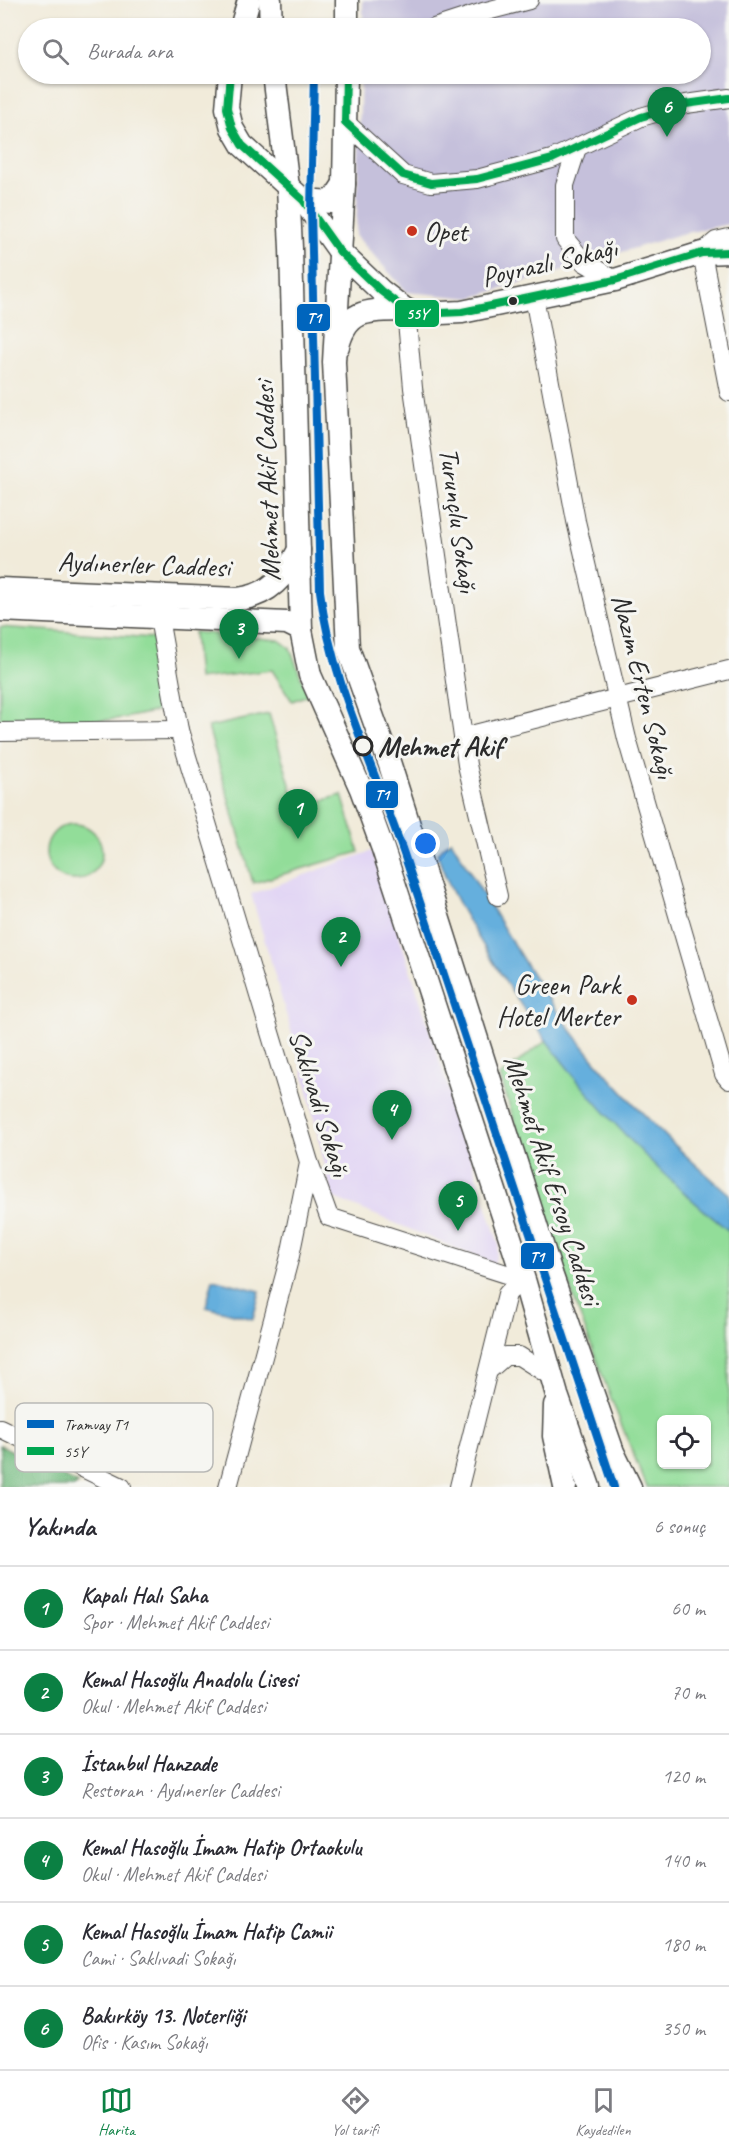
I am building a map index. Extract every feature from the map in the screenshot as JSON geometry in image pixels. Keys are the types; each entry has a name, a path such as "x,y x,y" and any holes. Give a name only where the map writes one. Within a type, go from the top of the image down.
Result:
{"main road":[{"path":"244,18 249,0"},
{"path":"270,0 271,18"},
{"path":"347,0 347,18"},
{"path":"229,84 227,108 232,128 242,145 295,193 340,252 381,291 406,310"},
{"name":"Mehmet Akif Caddesi","path":"276,84 295,193 299,549 302,630 310,675 362,789 383,849 522,1273 554,1386 589,1487"},
{"name":"Mehmet Akif Ersoy Caddesi","path":"346,84 344,184 334,362 348,648 390,765 552,1276 613,1452 630,1487"},
{"path":"295,193 332,202 344,184"},
{"name":"Poyrazlı Sokağı","path":"334,362 339,341 349,320 366,311 406,310 420,314 462,312 615,280 702,253 729,252"},
{"name":"Aydınerler Caddesi","path":"0,589 238,599 255,597 287,573 299,549"},
{"name":"Aydınerler Caddesi","path":"0,610 287,623 302,630"},
{"path":"554,1386 554,1436 565,1487"}],"street":[{"path":"465,18 529,0"},
{"path":"345,122 403,175 431,183 477,180 552,159 640,117 686,104 729,98"},
{"path":"577,148 565,185 565,239 584,262 615,280"},
{"name":"Poyrazlı Sokağı","path":"702,253 716,241 729,238"},
{"path":"702,253 729,392"},
{"name":"Nazım Erten Sokağı","path":"534,297 576,521 617,698 724,1074 729,1080"},
{"name":"Turunçlu Sokağı","path":"406,310 413,388 463,737 498,896"},
{"name":"Saklıvadi Sokağı","path":"160,594 159,618 179,730 309,1162 330,1217 522,1279 507,1294 459,1487"},
{"path":"463,737 729,670"},
{"path":"0,732 179,730"},
{"path":"228,1487 290,1256 309,1162"},
{"path":"489,1370 505,1356 519,1356 554,1386"},
{"path":"0,1428 15,1435"},
{"path":"91,1472 122,1487"}],"shaded area":[{"path":"363,0 729,0 729,224 681,234 471,298 407,292 356,236 361,84 711,84 711,18 363,18"},
{"path":"372,851 499,1245 494,1264 332,1197 306,1082 251,894"}],"green space":[{"path":"0,627 153,638 167,708 126,718 84,722 0,719"},
{"path":"194,632 279,640 290,648 308,695 292,701 272,670 198,679"},
{"path":"269,714 297,808 342,795 359,852 253,883 208,727"},
{"path":"74,824 89,829 97,837 102,852 97,867 89,875 74,880 59,875 51,867 46,852 51,837 59,829"},
{"path":"547,1040 633,1141 679,1188 729,1231 729,1487 647,1487 606,1386 500,1076"},
{"path":"0,1445 15,1452 15,1472 54,1472 78,1484 73,1487 0,1487"}],"water":[{"path":"451,840 518,952 573,1033 641,1111 729,1194 729,1231 659,1170 595,1101 537,1028 479,938 452,891 437,853"},
{"path":"213,1279 260,1291 253,1319 206,1307"}],"tram line":[{"name":"T1","path":"314,84 311,210 320,591 326,627 345,696 408,866 614,1487"}],"transit line":[{"name":"55Y","path":"229,84 227,108 232,128 242,145 303,200 340,252 381,291 406,310 420,314 462,312 615,280 702,253 729,252"},
{"name":"55Y","path":"346,84 345,122 403,175 431,183 477,179 552,159 641,117 686,104 729,98"}],"place":[{"name":"Bakırköy 13. Noterliği","path":"667,137"},
{"name":"Opet","path":"412,231"},
{"name":"İstanbul Hanzade","path":"239,659"},
{"name":"Mehmet Akif","path":"363,746"},
{"name":"Kapalı Halı Saha","path":"298,839"},
{"name":"Kemal Hasoğlu Anadolu Lisesi","path":"341,967"},
{"name":"Green Park Hotel Merter","path":"632,1000"},
{"name":"Kemal Hasoğlu İmam Hatip Ortaokulu","path":"392,1140"},
{"name":"Kemal Hasoğlu İmam Hatip Camii","path":"458,1231"}]}
